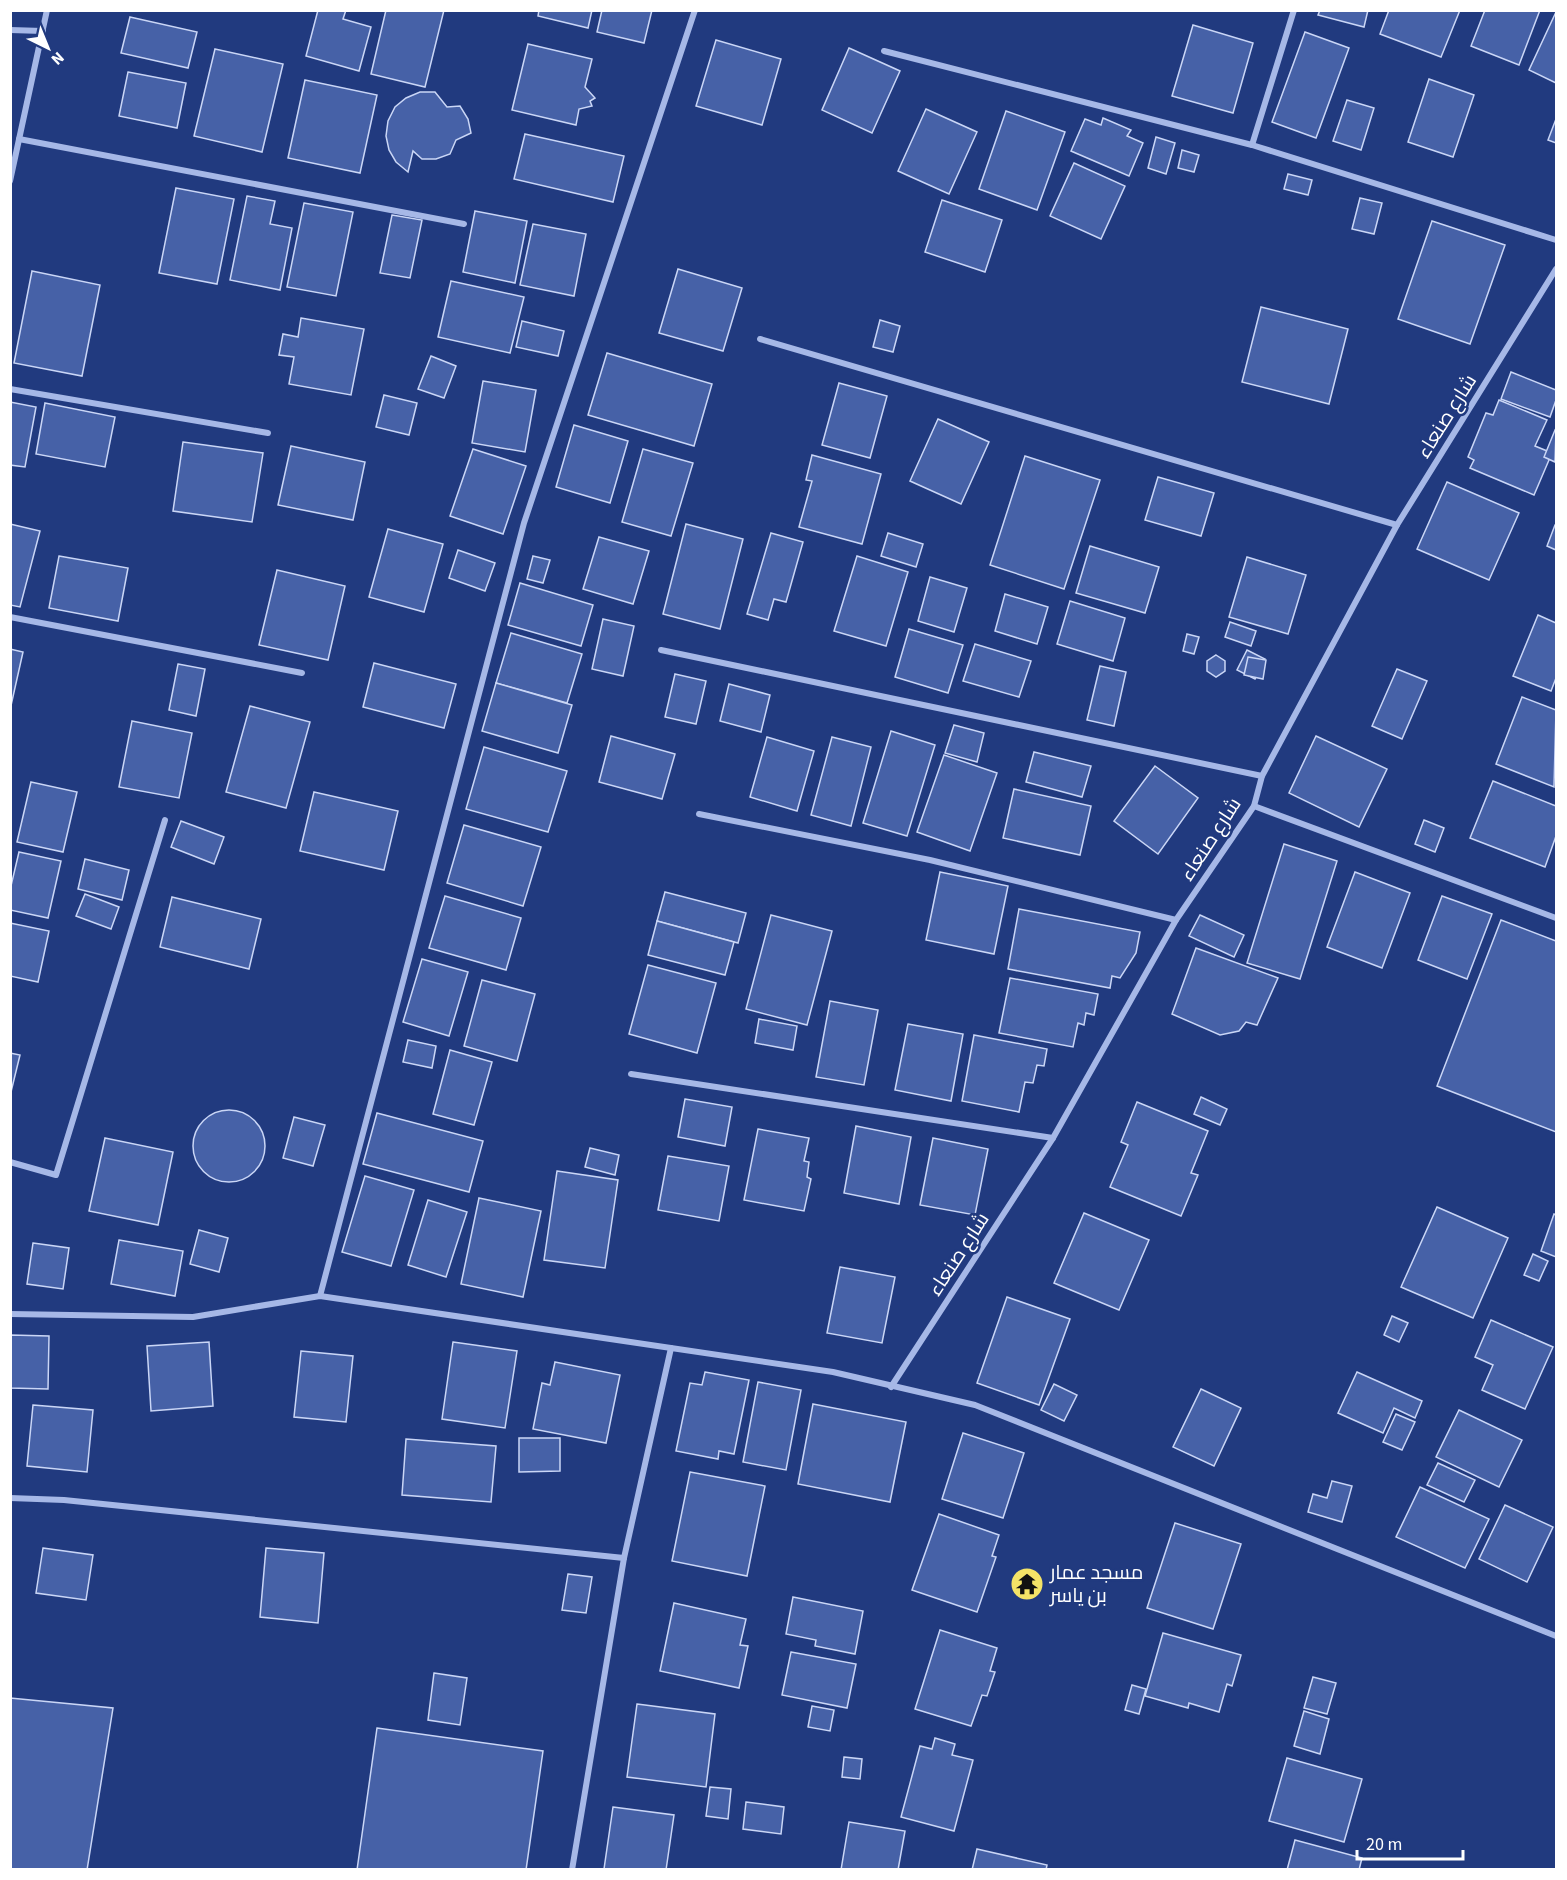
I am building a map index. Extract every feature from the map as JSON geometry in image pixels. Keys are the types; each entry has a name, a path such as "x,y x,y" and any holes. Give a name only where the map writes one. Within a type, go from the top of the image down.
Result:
{"street":[{"path":"10,181 47,10"},
{"path":"320,1296 524,523 695,10"},
{"path":"1252,145 1294,10"},
{"path":"10,30 43,31"},
{"path":"884,51 1252,145 1557,240"},
{"path":"19,139 464,224"},
{"name":"شارع صنعاء","path":"891,1387 1053,1138 1176,920 1254,806 1263,776 1397,525 1557,268"},
{"path":"760,339 1397,525"},
{"path":"10,389 268,433"},
{"path":"10,617 302,673"},
{"path":"661,650 1263,776"},
{"path":"1254,806 1557,918"},
{"path":"699,814 930,860 1176,920"},
{"path":"10,1162 56,1175 165,820"},
{"path":"631,1074 1053,1138"},
{"path":"10,1314 193,1317 320,1296 833,1372 975,1405 1557,1636"},
{"path":"572,1869 624,1558 671,1348"},
{"path":"10,1498 64,1500 624,1558"}],"building":[{"path":"318,10 346,10 343,19 371,27 359,71 306,56"},
{"path":"386,10 444,10 425,87 371,74"},
{"path":"539,10 592,10 588,28 538,16"},
{"path":"602,10 652,10 644,43 597,32"},
{"path":"1320,10 1368,10 1364,27 1318,15"},
{"path":"1389,10 1460,10 1441,57 1380,34"},
{"path":"1485,10 1540,10 1519,65 1471,46"},
{"path":"1556,12 1556,83 1529,70"},
{"path":"130,17 197,32 188,68 121,53"},
{"path":"1193,25 1253,43 1233,113 1172,96"},
{"path":"1305,32 1349,48 1316,138 1272,122"},
{"path":"716,40 781,59 762,125 696,106"},
{"path":"528,44 592,59 585,87 595,98 590,101 592,106 579,109 576,125 512,110"},
{"path":"849,48 900,71 872,133 822,110"},
{"path":"215,49 283,64 262,152 194,136"},
{"path":"128,72 186,83 177,128 119,116"},
{"path":"1429,79 1474,95 1453,157 1408,142"},
{"path":"305,80 377,95 360,173 288,158"},
{"path":"420,92 435,92 447,107 460,106 468,119 471,133 456,140 450,154 436,159 422,159 413,151 408,172 396,162 389,150 386,136 388,121 395,107 406,98"},
{"path":"1347,100 1374,108 1361,150 1333,141"},
{"path":"926,109 977,132 949,194 898,171"},
{"path":"1006,111 1065,132 1037,210 979,189"},
{"path":"1103,118 1131,130 1127,136 1143,143 1129,176 1071,151 1085,119 1101,125"},
{"path":"1556,119 1556,143 1548,140"},
{"path":"525,134 624,156 613,202 514,179"},
{"path":"1156,137 1175,143 1166,174 1148,168"},
{"path":"1182,150 1199,155 1194,172 1178,168"},
{"path":"1074,163 1125,186 1101,239 1050,216"},
{"path":"1288,174 1312,180 1308,195 1284,189"},
{"path":"176,188 234,199 217,284 159,273"},
{"path":"247,196 275,201 270,224 292,228 280,290 230,280"},
{"path":"1360,198 1382,203 1374,234 1352,229"},
{"path":"942,200 1002,220 985,272 925,252"},
{"path":"304,203 353,212 336,296 287,287"},
{"path":"475,211 527,221 515,283 463,272"},
{"path":"392,215 422,220 410,278 380,273"},
{"path":"1432,221 1505,245 1470,344 1398,319"},
{"path":"533,224 586,234 574,296 520,285"},
{"path":"678,269 742,288 723,351 659,333"},
{"path":"32,271 100,285 82,376 14,363"},
{"path":"451,281 524,297 510,353 438,337"},
{"path":"1261,307 1348,329 1329,404 1242,382"},
{"path":"301,318 364,329 351,395 289,384 294,357 279,355 283,334 298,337"},
{"path":"880,320 900,326 893,352 873,347"},
{"path":"522,321 564,331 558,356 516,347"},
{"path":"607,353 712,384 694,446 588,415"},
{"path":"431,356 456,366 444,398 418,389"},
{"path":"1511,372 1556,390 1556,400 1550,417 1501,399"},
{"path":"483,381 536,390 525,452 472,443"},
{"path":"839,383 887,396 870,458 822,445"},
{"path":"384,395 417,403 409,435 376,427"},
{"path":"1499,400 1547,420 1535,446 1552,453 1534,495 1470,468 1474,460 1468,457 1486,413 1493,415"},
{"path":"10,402 36,407 25,467 10,465"},
{"path":"45,403 115,417 105,467 36,454"},
{"path":"938,419 989,442 961,504 910,481"},
{"path":"574,425 628,441 610,503 556,487"},
{"path":"1556,431 1555,462 1544,457"},
{"path":"183,442 263,453 252,522 173,511"},
{"path":"291,446 365,462 353,520 278,505"},
{"path":"473,449 526,466 503,534 450,516"},
{"path":"643,449 693,463 671,536 622,522"},
{"path":"812,455 881,474 862,544 799,527 812,481 806,480"},
{"path":"1025,456 1100,480 1064,589 990,565"},
{"path":"1158,477 1214,493 1201,536 1145,520"},
{"path":"1447,482 1519,513 1489,580 1417,549"},
{"path":"10,524 40,531 20,607 10,605"},
{"path":"686,524 743,539 720,629 663,614"},
{"path":"1556,525 1556,550 1547,546"},
{"path":"388,529 443,544 424,612 369,597"},
{"path":"771,533 803,542 786,602 774,599 768,620 747,614"},
{"path":"888,533 923,544 916,567 881,556"},
{"path":"599,537 649,551 633,604 583,589"},
{"path":"1090,546 1159,567 1145,613 1076,593"},
{"path":"458,550 495,563 485,591 449,578"},
{"path":"59,556 128,568 118,621 49,608"},
{"path":"533,556 550,560 543,583 527,579"},
{"path":"857,556 908,572 886,646 834,631"},
{"path":"1247,557 1306,575 1288,634 1229,617"},
{"path":"277,570 345,586 328,660 259,645"},
{"path":"930,577 967,588 954,632 918,621"},
{"path":"520,583 593,605 581,646 508,625"},
{"path":"1005,594 1048,607 1037,644 995,631"},
{"path":"1070,601 1125,618 1113,661 1057,644"},
{"path":"1538,615 1556,623 1556,678 1551,691 1513,676"},
{"path":"603,619 634,626 623,676 592,669"},
{"path":"1230,622 1256,631 1251,646 1225,637"},
{"path":"909,629 963,645 948,693 895,677"},
{"path":"511,633 582,654 567,703 496,683"},
{"path":"1187,634 1199,637 1194,654 1183,651"},
{"path":"975,644 1031,661 1019,697 963,681"},
{"path":"10,649 23,652 10,710"},
{"path":"1247,650 1265,659 1255,679 1237,670"},
{"path":"1216,655 1225,661 1225,671 1216,677 1207,671 1207,661"},
{"path":"1248,657 1266,660 1263,679 1244,675"},
{"path":"374,663 456,684 444,728 363,707"},
{"path":"178,664 205,669 196,716 169,710"},
{"path":"1100,666 1126,672 1114,726 1087,720"},
{"path":"1397,669 1427,681 1402,739 1372,726"},
{"path":"675,674 706,681 696,724 665,717"},
{"path":"496,683 572,705 558,753 482,731"},
{"path":"729,684 770,695 761,732 720,721"},
{"path":"1522,697 1556,710 1554,787 1496,764"},
{"path":"250,706 310,722 286,808 226,792"},
{"path":"132,721 192,733 179,798 119,787"},
{"path":"954,725 984,733 977,762 945,753"},
{"path":"891,731 935,745 907,836 863,823"},
{"path":"611,736 675,754 662,799 599,782"},
{"path":"1316,736 1387,769 1359,827 1289,793"},
{"path":"767,737 814,751 797,811 750,797"},
{"path":"832,737 871,747 851,826 811,815"},
{"path":"484,747 567,771 548,832 466,809"},
{"path":"1034,752 1091,766 1082,797 1026,782"},
{"path":"944,755 997,773 970,851 917,832"},
{"path":"1155,766 1198,798 1158,854 1114,821"},
{"path":"1493,781 1556,806 1556,836 1545,867 1470,838"},
{"path":"31,782 77,792 63,852 17,842"},
{"path":"1014,789 1091,806 1080,855 1003,838"},
{"path":"314,792 398,811 384,870 300,851"},
{"path":"1424,820 1444,828 1435,852 1415,844"},
{"path":"181,821 224,837 214,864 171,847"},
{"path":"464,825 541,847 523,906 447,883"},
{"path":"1284,844 1337,861 1300,979 1247,963"},
{"path":"19,852 61,861 48,918 10,910 10,890"},
{"path":"85,859 129,870 122,900 78,889"},
{"path":"940,872 1008,886 994,954 926,940"},
{"path":"1355,872 1410,893 1382,968 1327,947"},
{"path":"665,892 746,913 738,943 657,921"},
{"path":"85,894 119,907 111,929 76,916"},
{"path":"445,896 521,918 506,970 429,948"},
{"path":"1442,896 1492,914 1467,979 1418,960"},
{"path":"172,897 261,919 249,969 160,947"},
{"path":"1019,909 1140,932 1136,953 1120,978 1112,976 1110,988 1008,969"},
{"path":"771,915 832,931 807,1025 746,1009"},
{"path":"1200,915 1244,935 1234,957 1189,936"},
{"path":"1501,920 1556,941 1556,1132 1437,1086"},
{"path":"657,921 734,942 725,975 648,955"},
{"path":"10,923 49,931 38,982 10,976"},
{"path":"1196,948 1278,978 1257,1025 1246,1022 1239,1031 1220,1035 1172,1014"},
{"path":"422,959 468,972 449,1036 403,1022"},
{"path":"648,965 716,983 697,1053 629,1034"},
{"path":"1010,978 1098,994 1094,1015 1086,1013 1084,1025 1078,1023 1073,1047 999,1033"},
{"path":"482,980 535,994 517,1061 464,1046"},
{"path":"830,1001 878,1010 864,1085 816,1077"},
{"path":"759,1019 797,1026 793,1050 755,1043"},
{"path":"908,1024 963,1034 951,1101 895,1090"},
{"path":"974,1035 1047,1049 1044,1066 1037,1065 1033,1083 1025,1082 1019,1112 962,1101"},
{"path":"408,1040 436,1046 432,1068 403,1062"},
{"path":"450,1050 492,1062 474,1125 433,1114"},
{"path":"10,1053 20,1055 10,1096"},
{"path":"1201,1097 1227,1109 1220,1125 1194,1114"},
{"path":"685,1099 732,1107 725,1146 678,1137"},
{"path":"1137,1102 1208,1131 1191,1173 1198,1175 1181,1216 1110,1187 1128,1145 1121,1142"},
{"path":"229,1110 249,1116 259,1126 265,1146 259,1166 249,1176 229,1182 209,1176 199,1166 193,1146 199,1126 209,1116"},
{"path":"377,1113 483,1141 469,1192 363,1164"},
{"path":"294,1117 325,1125 313,1166 283,1158"},
{"path":"856,1126 911,1137 899,1204 844,1193"},
{"path":"758,1129 809,1138 804,1161 809,1162 807,1177 811,1179 804,1211 744,1200"},
{"path":"105,1138 173,1152 158,1225 89,1211"},
{"path":"933,1138 988,1149 975,1215 920,1205"},
{"path":"590,1148 619,1155 615,1175 585,1167"},
{"path":"668,1156 729,1166 719,1221 658,1210"},
{"path":"557,1171 618,1180 605,1268 544,1260"},
{"path":"365,1176 414,1190 391,1266 342,1252"},
{"path":"479,1198 541,1211 523,1297 461,1284"},
{"path":"428,1200 467,1212 446,1277 408,1265"},
{"path":"1437,1207 1508,1238 1473,1318 1401,1287"},
{"path":"1084,1213 1149,1240 1119,1310 1054,1283"},
{"path":"1554,1214 1556,1215 1556,1257 1541,1251"},
{"path":"199,1230 228,1238 219,1272 190,1264"},
{"path":"119,1240 183,1251 175,1296 111,1284"},
{"path":"33,1243 69,1248 63,1289 27,1284"},
{"path":"1533,1254 1548,1261 1539,1281 1524,1275"},
{"path":"840,1267 895,1277 882,1343 827,1333"},
{"path":"1007,1297 1070,1319 1039,1405 977,1383"},
{"path":"1392,1316 1408,1323 1399,1342 1384,1335"},
{"path":"1491,1320 1553,1347 1525,1409 1482,1390 1493,1365 1475,1357"},
{"path":"10,1335 49,1336 48,1389 10,1388"},
{"path":"209,1342 213,1406 151,1411 147,1346"},
{"path":"453,1342 517,1351 505,1428 442,1419"},
{"path":"301,1351 353,1356 346,1422 294,1417"},
{"path":"555,1362 620,1375 606,1443 533,1429 542,1383 550,1385"},
{"path":"705,1372 749,1380 734,1454 719,1451 718,1459 676,1451 690,1383 702,1385"},
{"path":"1357,1372 1422,1401 1415,1418 1394,1408 1383,1433 1338,1413"},
{"path":"758,1382 801,1390 786,1470 743,1462"},
{"path":"1054,1384 1077,1395 1064,1421 1041,1410"},
{"path":"1201,1389 1241,1408 1214,1466 1173,1447"},
{"path":"813,1404 906,1422 890,1502 798,1484"},
{"path":"33,1405 93,1410 87,1472 27,1466"},
{"path":"1459,1410 1522,1440 1499,1487 1436,1457"},
{"path":"1396,1414 1415,1422 1402,1450 1383,1442"},
{"path":"963,1433 1024,1453 1003,1518 942,1499"},
{"path":"519,1438 560,1438 560,1471 519,1472"},
{"path":"406,1439 496,1446 491,1502 402,1495"},
{"path":"1438,1463 1475,1480 1464,1502 1427,1485"},
{"path":"690,1472 765,1486 747,1576 672,1561"},
{"path":"1332,1481 1352,1486 1342,1522 1308,1512 1313,1494 1327,1498"},
{"path":"1420,1487 1489,1519 1465,1568 1396,1537"},
{"path":"1505,1505 1553,1527 1527,1582 1479,1559"},
{"path":"939,1514 999,1535 992,1556 996,1557 977,1612 912,1590"},
{"path":"1175,1523 1241,1544 1213,1629 1147,1608"},
{"path":"43,1548 93,1555 86,1600 36,1593"},
{"path":"266,1548 324,1553 318,1623 260,1617"},
{"path":"568,1574 592,1577 586,1613 562,1610"},
{"path":"793,1597 863,1611 855,1654 815,1646 816,1640 786,1634"},
{"path":"674,1603 746,1619 740,1645 748,1646 739,1688 660,1671"},
{"path":"940,1630 997,1648 990,1671 995,1672 987,1696 982,1695 971,1726 915,1709"},
{"path":"1163,1633 1241,1655 1232,1686 1227,1684 1219,1712 1189,1703 1188,1708 1145,1696"},
{"path":"791,1652 856,1664 847,1708 782,1695"},
{"path":"434,1673 467,1678 460,1725 428,1720"},
{"path":"1313,1677 1336,1683 1327,1714 1304,1708"},
{"path":"1132,1685 1146,1689 1139,1714 1125,1710"},
{"path":"10,1698 113,1708 87,1870 10,1870"},
{"path":"637,1704 715,1714 706,1787 627,1777"},
{"path":"812,1706 834,1710 830,1731 808,1727"},
{"path":"1304,1711 1329,1719 1320,1754 1294,1746"},
{"path":"377,1728 543,1751 526,1870 357,1870"},
{"path":"935,1738 955,1744 952,1755 973,1760 954,1831 901,1817 920,1746 932,1749"},
{"path":"844,1757 862,1759 860,1779 842,1777"},
{"path":"1287,1758 1362,1779 1344,1842 1269,1821"},
{"path":"710,1787 731,1789 728,1819 706,1816"},
{"path":"746,1802 784,1807 781,1834 743,1829"},
{"path":"613,1807 674,1815 666,1870 604,1869"},
{"path":"849,1822 905,1831 898,1870 841,1870"},
{"path":"1295,1840 1362,1858 1359,1870 1287,1870"},
{"path":"977,1849 1047,1865 1046,1870 972,1870"}],"place":[{"name":"مسجد عمار بن ياسر","path":"1027,1584"}]}
